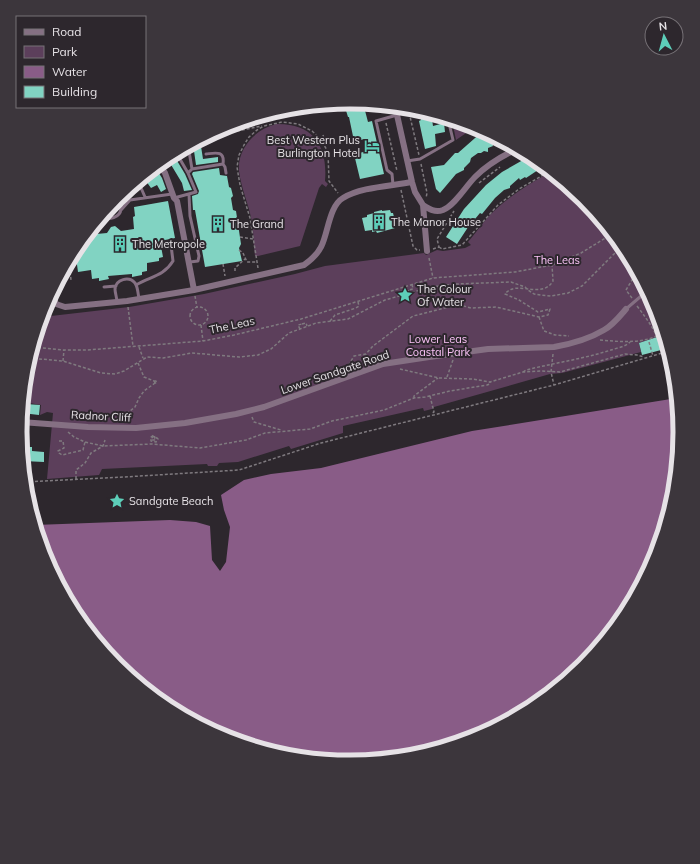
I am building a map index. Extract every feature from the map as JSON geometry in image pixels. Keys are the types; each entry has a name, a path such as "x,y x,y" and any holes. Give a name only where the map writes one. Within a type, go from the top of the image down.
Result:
{"street":[{"path":"397,115 415,192 423,205 429,210 442,211 450,207 486,167 511,151"},
{"path":"162,169 177,200 190,262 194,290"},
{"path":"55,301 56,304 65,307 127,301 194,290 304,265 312,260 321,246 333,212 342,198 356,193 412,182"},
{"path":"423,205 427,251"},
{"name":"Lower Sandgate Road","path":"136,428 185,423 249,410 283,400 383,364 493,349 556,346 585,339 605,330 626,308"},
{"name":"Radnor Cliff","path":"65,416 65,427"},
{"name":"Radnor Cliff","path":"27,423 65,427 136,428"}],"lane":[{"path":"396,185 392,174 387,170 376,121 397,115"},
{"path":"407,161 420,159 453,140 450,125"},
{"path":"189,152 192,169"},
{"path":"206,154 218,152 221,154 224,159 223,164 226,173"},
{"path":"107,219 114,218 120,214 121,210 130,200 145,197 174,196 196,192 179,158"},
{"path":"188,173 192,169 223,164"},
{"path":"140,186 145,197"},
{"path":"189,194 190,216 199,256 198,260 190,262"},
{"path":"121,205 121,210"},
{"path":"136,285 161,274 166,270 173,260 171,245"},
{"path":"117,302 115,288 117,283 123,279 129,279 136,285 139,299"},
{"path":"104,287 116,286"},
{"path":"626,308 642,295"}],"path":[{"path":"383,111 397,172"},
{"path":"232,132 282,122 298,124 312,131 325,144"},
{"path":"259,276 250,218 240,185 237,167 239,155 244,145 253,133 264,126"},
{"path":"323,135 328,152 329,181 342,198"},
{"path":"479,184 502,165"},
{"path":"396,185 414,246 416,250 427,251 439,247 442,249 462,245 498,205 519,189 544,174"},
{"path":"439,247 437,239 455,211"},
{"path":"240,237 253,239"},
{"name":"The Leas","path":"38,348 64,350 139,347 203,341 234,335 301,319 433,278 515,272 552,265 580,253 607,237"},
{"path":"239,250 243,253 247,262 257,262"},
{"path":"427,251 433,278"},
{"path":"349,376 348,366 354,356 366,354 373,346 413,316 460,305 471,308 496,307 540,317 548,315 550,309 538,312 519,300 505,294 514,288 551,296 574,291 582,286 617,251"},
{"path":"235,271 235,268 245,259"},
{"path":"223,264 225,276"},
{"path":"528,290 543,288 552,284 554,277 552,265"},
{"path":"69,271 71,280"},
{"path":"31,482 238,470 321,443 432,414 554,385 613,366 663,353 658,336 650,322 626,290 634,277"},
{"path":"35,359 63,361 101,373 115,374 124,371 138,363 143,358 147,357 163,358 192,353 238,358 258,356 271,349 289,333 307,326 348,318 385,300 441,285 511,282 525,286 528,290"},
{"path":"409,293 408,290 413,289 412,284"},
{"path":"194,290 197,308"},
{"path":"127,301 133,347"},
{"path":"330,321 335,315 359,306 358,302"},
{"path":"197,308 203,309 207,314 206,322 200,325 195,324 190,319 191,312 197,308"},
{"path":"540,317 544,331 555,334 556,339"},
{"path":"301,319 302,324"},
{"path":"300,329 298,325 306,323 307,326"},
{"path":"200,325 203,341"},
{"path":"585,339 636,342 658,336"},
{"path":"65,427 74,437 85,442 103,446 152,444 200,448 246,440 265,433 310,429 332,421 394,407 414,398 418,399 450,391 490,384 490,382 526,370 590,357 621,347 630,342"},
{"path":"649,342 653,356"},
{"path":"139,347 143,358"},
{"path":"554,349 551,364 554,385"},
{"path":"63,361 64,350"},
{"path":"447,377 456,353"},
{"path":"523,372 560,372 626,354 637,354 646,358"},
{"path":"114,427 121,418 135,407 144,391 154,382 144,377 138,363"},
{"path":"397,368 439,378 447,377 490,382"},
{"path":"414,398 418,392 439,378"},
{"path":"430,396 434,412 432,414"},
{"path":"249,410 254,422 283,431"},
{"path":"76,479 76,470 85,463 91,453 103,446 105,440"},
{"path":"59,441 63,441 64,444 64,448 58,451 62,454 83,450 85,442"}],"green space":[{"path":"276,124 300,128 309,132 316,139 321,147 324,157 325,181 328,184 326,187 322,184 319,188 300,246 255,256 252,222 240,177 239,163 241,155 249,141 262,130"},
{"path":"453,126 468,132 456,140"},
{"name":"Lower Leas Coastal Park","path":"546,175 563,189 593,219 619,253 640,289 659,336 639,343 641,352 562,373 550,374 424,411 423,408 343,426 343,433 291,449 289,446 238,462 219,463 217,466 208,466 207,464 102,469 99,475 47,479 53,413 47,412 40,415 41,405 29,403 33,369 44,328 50,313 51,316 129,307 204,294 325,266 424,253 426,255 437,250 443,251 465,248 471,245 468,242 488,217 502,204"}],"water":[{"path":"671,399 673,432 667,495 656,536 640,575 630,594 593,645 563,675 529,701 493,722 454,738 413,749 350,755 287,749 246,738 207,722 188,712 137,675 107,645 94,629 81,611 60,575 41,525 170,520 196,522 210,526 212,560 220,571 226,562 230,527 221,495 244,480 271,474 321,468 472,431"}],"building":[{"name":"Best Western Plus Burlington Hotel","path":"346,109 365,110 368,122 372,121 384,174 360,179 354,154 368,151 365,139 354,141"},
{"path":"420,117 432,120 433,126 444,123 445,132 435,134 436,146 425,149 419,121 421,120"},
{"path":"478,136 492,142 493,146 488,148 488,152 484,151 478,153 471,158 464,170 456,174 440,193 436,189 431,167 444,165 455,153 458,153"},
{"path":"201,145 203,159 218,157 218,162 196,165 194,149"},
{"path":"176,160 192,190 184,191 182,183 170,164"},
{"path":"524,160 538,170 526,178 525,177 520,180 519,178 510,186 510,188 504,190 495,198 482,214 480,213 475,219 474,218 457,244 446,237 464,209 486,185 502,172"},
{"name":"The Grand","path":"219,168 220,175 227,176 229,187 231,188 233,196 231,198 233,210 236,211 241,244 239,248 242,261 205,267 195,210 193,210 192,196 198,194 199,191 192,174 193,172"},
{"path":"158,172 166,189 161,192 157,185 151,188 146,181"},
{"name":"The Metropole","path":"168,201 175,238 160,241 163,257 159,258 159,261 147,263 147,271 142,272 142,275 132,277 132,274 108,276 109,279 99,281 99,278 92,279 91,270 78,272 76,260 95,234 107,233 111,227 115,226 121,231 134,229 134,207"},
{"name":"The Manor House","path":"382,210 390,210 391,213 393,213 396,225 395,228 377,233 376,231 372,232 372,230 365,231 362,218"},
{"path":"646,303 649,311 649,311 644,304"},
{"path":"657,337 661,350 642,355 639,343"},
{"path":"29,404 40,405 39,415 28,414"},
{"path":"28,447 32,447 32,451 44,452 44,462 29,461"}],"place":[{"name":"Best Western Plus Burlington Hotel","path":"372,146"},
{"name":"The Manor House","path":"379,222"},
{"name":"The Grand","path":"218,224"},
{"name":"The Metropole","path":"120,244"},
{"name":"The Colour Of Water","path":"405,295"},
{"name":"Sandgate Beach","path":"117,501"}]}
